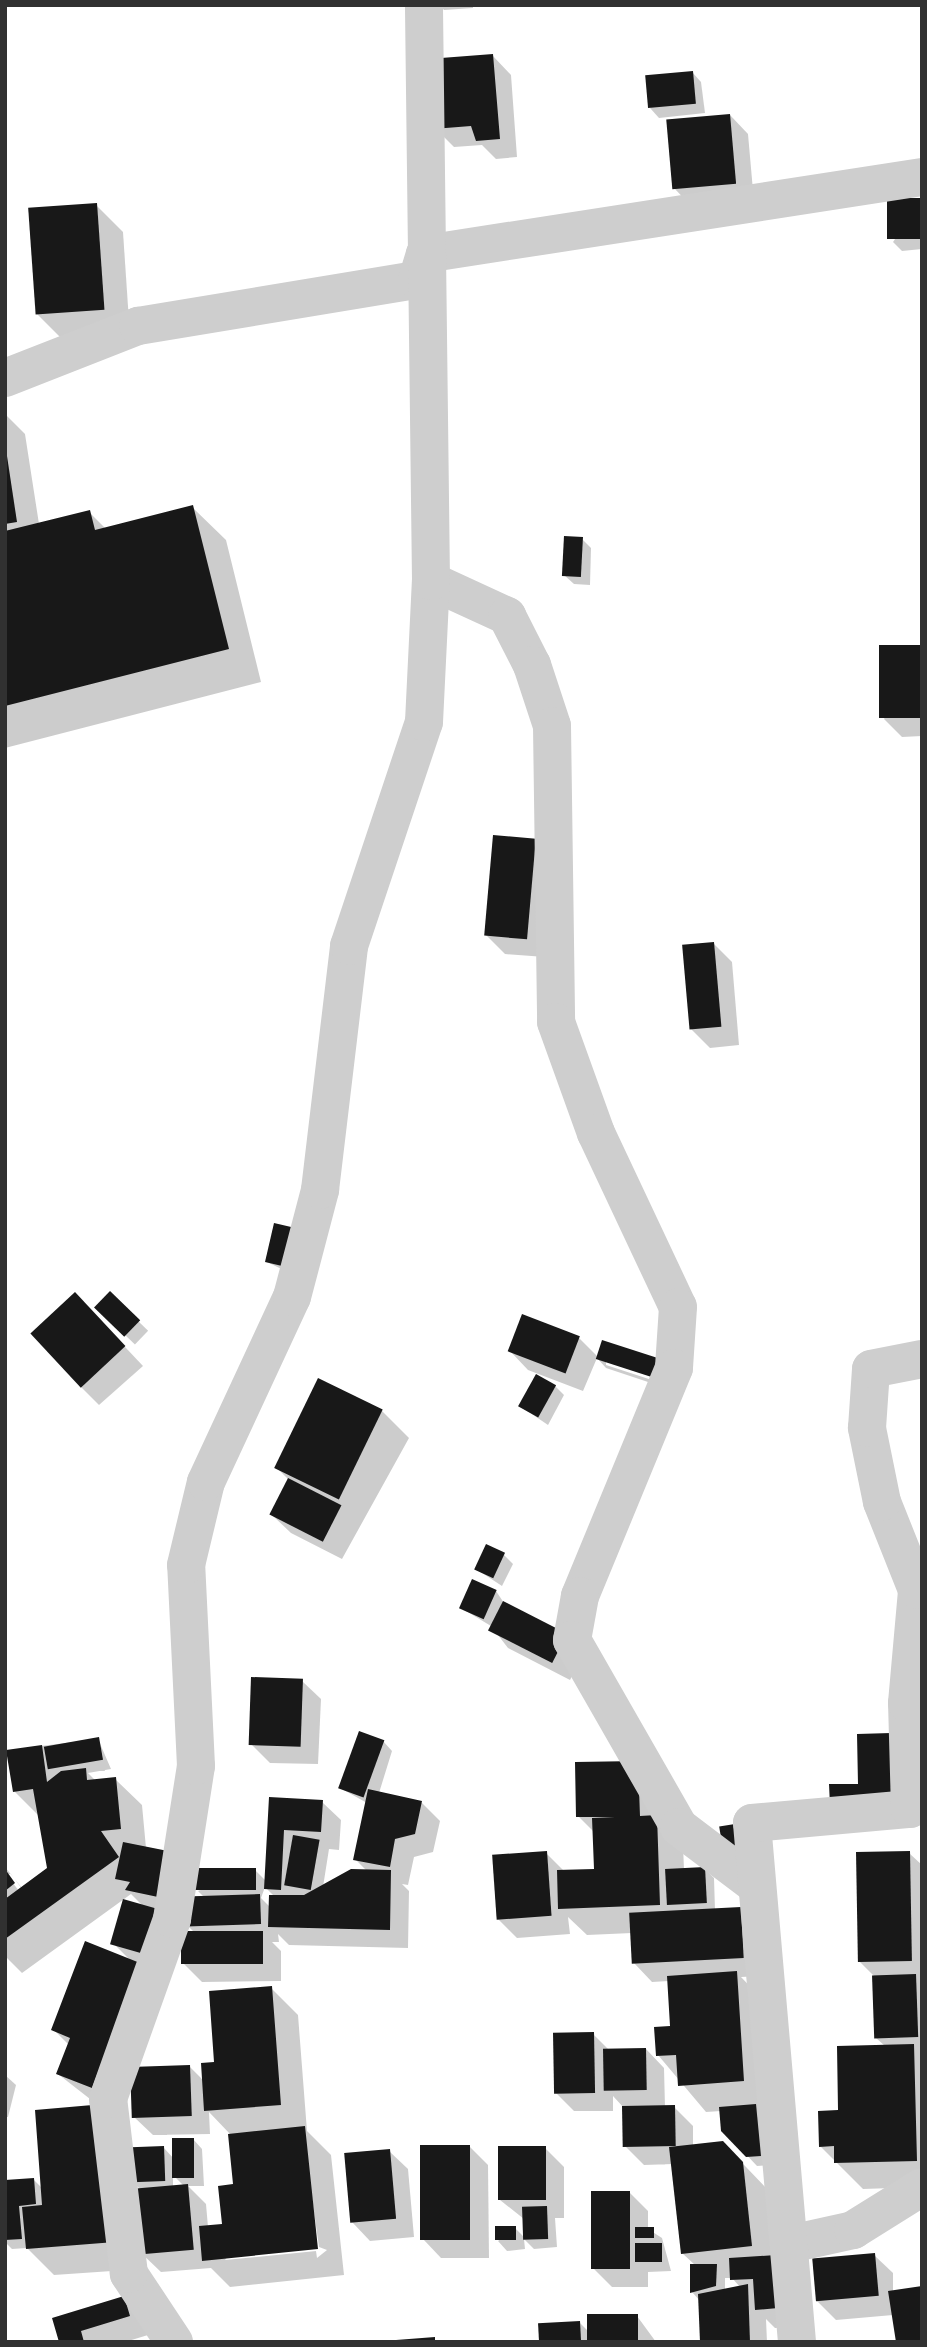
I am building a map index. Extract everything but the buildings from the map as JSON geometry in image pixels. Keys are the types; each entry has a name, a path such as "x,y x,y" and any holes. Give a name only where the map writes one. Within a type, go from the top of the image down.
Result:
{"street":[{"path":"174,2342 129,2274 108,2099 173,1919 196,1766 186,1565 206,1482 292,1297 320,1190 349,946 424,722 431,581 424,5"},
{"path":"425,254 922,177"},
{"path":"5,378 138,326 417,280 425,254"},
{"path":"431,581 507,616 532,665 552,726 556,1022 596,1133 678,1307 674,1368 580,1596 572,1640 679,1827 752,1883"},
{"path":"797,2342 790,2244 752,1883 752,1823 910,1809 907,1703 917,1590 882,1502 867,1428 871,1369 922,1359"},
{"path":"790,2244 853,2230 922,2187"}]}
